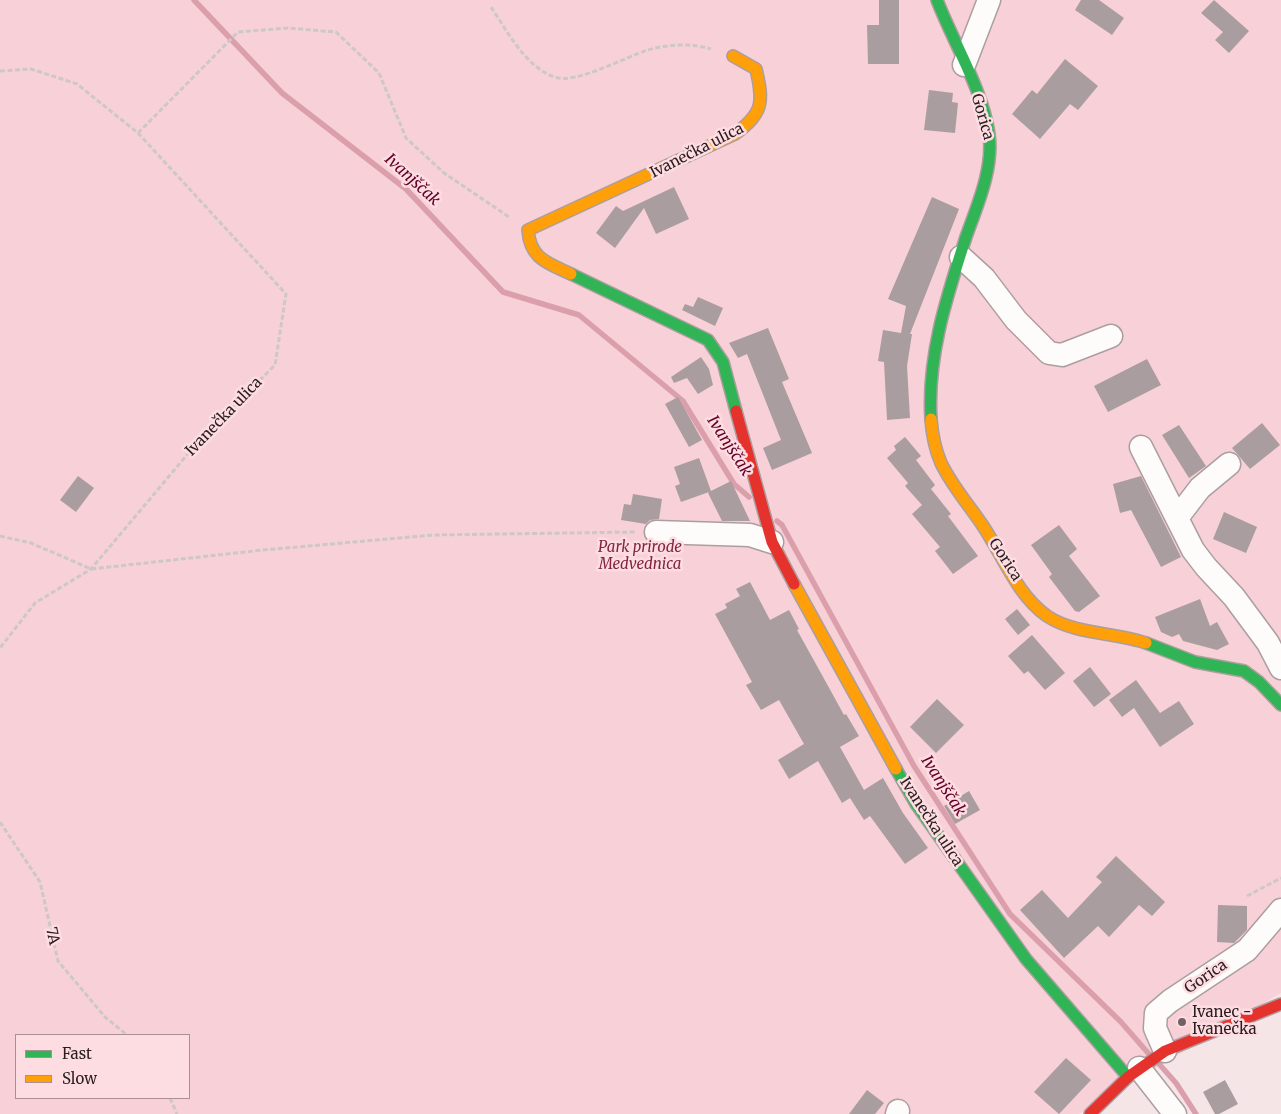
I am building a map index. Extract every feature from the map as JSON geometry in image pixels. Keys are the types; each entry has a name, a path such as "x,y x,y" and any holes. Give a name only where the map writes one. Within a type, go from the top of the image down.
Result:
{"street":[{"name":"Gorica","path":"936,0 988,125 991,146 986,175 938,335 930,386 931,428 939,457 958,492 983,525 1036,606 1052,620 1138,640 1192,662 1243,670 1262,684 1281,706"},
{"path":"964,65 989,0"},
{"name":"Ivanečka ulica","path":"734,56 756,69 762,104 753,121 735,134 528,230 529,242 540,259 708,340 723,362 770,535 809,614 916,804 1026,959 1138,1069"},
{"path":"961,257 984,278 1016,320 1048,353 1062,355 1111,336"},
{"path":"1141,447 1193,550 1234,597 1268,643 1281,668"},
{"path":"1177,518 1200,488 1228,464"},
{"path":"656,532 723,533 750,536 770,535"},
{"name":"Gorica","path":"1162,1053 1155,1028 1156,1013 1170,1001 1247,950 1281,910"},
{"path":"1090,1114 1138,1069 1162,1053 1281,1004"},
{"path":"1138,1069 1175,1114"}],"path":[{"path":"492,7 517,46 533,63 554,78 582,76 650,50 695,44 734,56"},
{"path":"0,71 32,69 77,84 138,133 238,32 288,28 336,32 379,73 406,138 444,173 528,230"},
{"name":"Ivanečka ulica","path":"91,569 197,443 275,364 286,294 138,133"},
{"path":"0,648 35,604 91,569 263,550 434,535 656,532"},
{"path":"0,536 31,542 91,569"},
{"name":"7A","path":"0,822 40,882 58,961 105,1017 126,1034"},
{"path":"1247,896 1281,878"},
{"path":"170,1099 177,1114"}],"green space":[{"name":"Park prirode Medvednica","path":"0,0 1281,0 1281,993 1079,1114 0,1114"}],"building":[{"path":"879,0 899,0 899,64 868,64 867,25 879,25"},
{"path":"1081,0 1099,0 1124,18 1112,35 1075,10"},
{"path":"1214,0 1249,31 1229,53 1215,40 1223,32 1201,13"},
{"path":"1065,59 1098,86 1078,110 1070,104 1040,139 1012,114 1032,90 1037,94"},
{"path":"929,90 953,93 952,102 958,103 955,133 924,130"},
{"path":"674,187 689,219 656,234 644,208 615,248 596,233 616,206 623,211"},
{"path":"932,197 959,209 910,334 912,334 907,366 910,418 887,420 884,362 878,361 883,330 901,333 906,306 888,299"},
{"path":"698,297 723,308 715,326 682,310 685,304 693,307"},
{"path":"768,328 789,379 782,382 812,453 772,470 763,448 781,440 747,354 738,358 729,343"},
{"path":"701,357 709,369 713,385 698,394 687,378 674,383 671,377"},
{"path":"1147,359 1161,385 1108,412 1094,386"},
{"path":"678,397 702,440 689,447 665,404"},
{"path":"1262,423 1280,445 1250,469 1232,448"},
{"path":"1179,425 1206,466 1189,478 1162,435"},
{"path":"905,437 921,456 916,460 935,485 931,489 951,514 948,516 978,556 953,574 935,551 940,547 912,514 922,505 905,486 908,483 887,458 896,450 894,446"},
{"path":"699,458 711,491 731,481 750,521 722,521 709,492 681,502 675,486 680,484 674,467"},
{"path":"78,476 94,488 76,512 60,500"},
{"path":"1141,476 1181,557 1161,567 1131,510 1120,513 1113,484"},
{"path":"633,494 662,499 659,519 650,520 646,524 621,520 624,504 631,505"},
{"path":"1224,512 1257,527 1246,553 1213,539"},
{"path":"1059,525 1077,549 1069,556 1100,596 1079,612 1075,611 1049,577 1052,574 1031,545"},
{"path":"750,582 770,620 789,610 799,629 797,630 844,715 846,714 859,736 840,747 864,790 883,778 903,813 928,848 905,864 870,816 864,820 850,798 842,803 818,761 789,779 778,760 804,744 779,700 761,710 746,685 752,682 715,614 727,608 725,604 740,596 736,589"},
{"path":"1200,599 1210,626 1217,622 1229,644 1217,650 1183,641 1179,634 1172,637 1161,632 1155,617"},
{"path":"1017,609 1030,625 1018,635 1005,619"},
{"path":"1032,635 1065,673 1045,690 1028,671 1024,674 1008,656"},
{"path":"1090,667 1111,694 1094,707 1073,681"},
{"path":"1136,680 1160,713 1179,701 1194,724 1160,747 1134,708 1122,717 1109,700"},
{"path":"937,699 964,725 936,753 910,727"},
{"path":"969,791 980,810 955,824 944,806"},
{"path":"1116,856 1165,902 1152,916 1139,905 1109,937 1098,926 1064,958 1020,910 1042,890 1068,918 1102,882 1096,877"},
{"path":"1218,905 1247,906 1247,930 1234,943 1217,942"},
{"path":"1066,1058 1091,1080 1059,1114 1034,1092"},
{"path":"1225,1080 1238,1104 1219,1114 1215,1114 1203,1092"},
{"path":"867,1090 884,1103 875,1114 849,1114"}],"waterway":[{"name":"Ivanjščak","path":"194,0 282,93 406,189 503,292 579,315 683,401 734,484 749,497"},
{"name":"Ivanjščak","path":"777,521 782,525 914,766 1010,914 1121,1022 1148,1053"},
{"name":"Ivanjščak","path":"1160,1065 1176,1083 1196,1114"}],"traffic: fast":[{"path":"931,419 932,372 935,349 959,259 984,187 990,147 986,117 981,100 937,0"},
{"path":"571,274 708,340 723,362 736,411"},
{"path":"1146,643 1195,662 1244,671 1259,682 1281,705"},
{"path":"896,769 916,804 1026,959 1128,1077"}],"traffic: slow":[{"path":"571,274 548,263 536,254 529,240 528,230 735,134 744,127 751,120 759,106 759,81 756,69 733,56"},
{"path":"931,419 935,447 945,471 983,526 1019,586 1036,607 1047,616 1070,627 1146,643"},
{"path":"794,584 896,769"}],"traffic: jam":[{"path":"736,411 772,542 794,584"},
{"path":"1090,1114 1128,1077 1165,1051 1281,1004"}],"place":[{"name":"Ivanec - Ivanečka","path":"1182,1022"}]}
